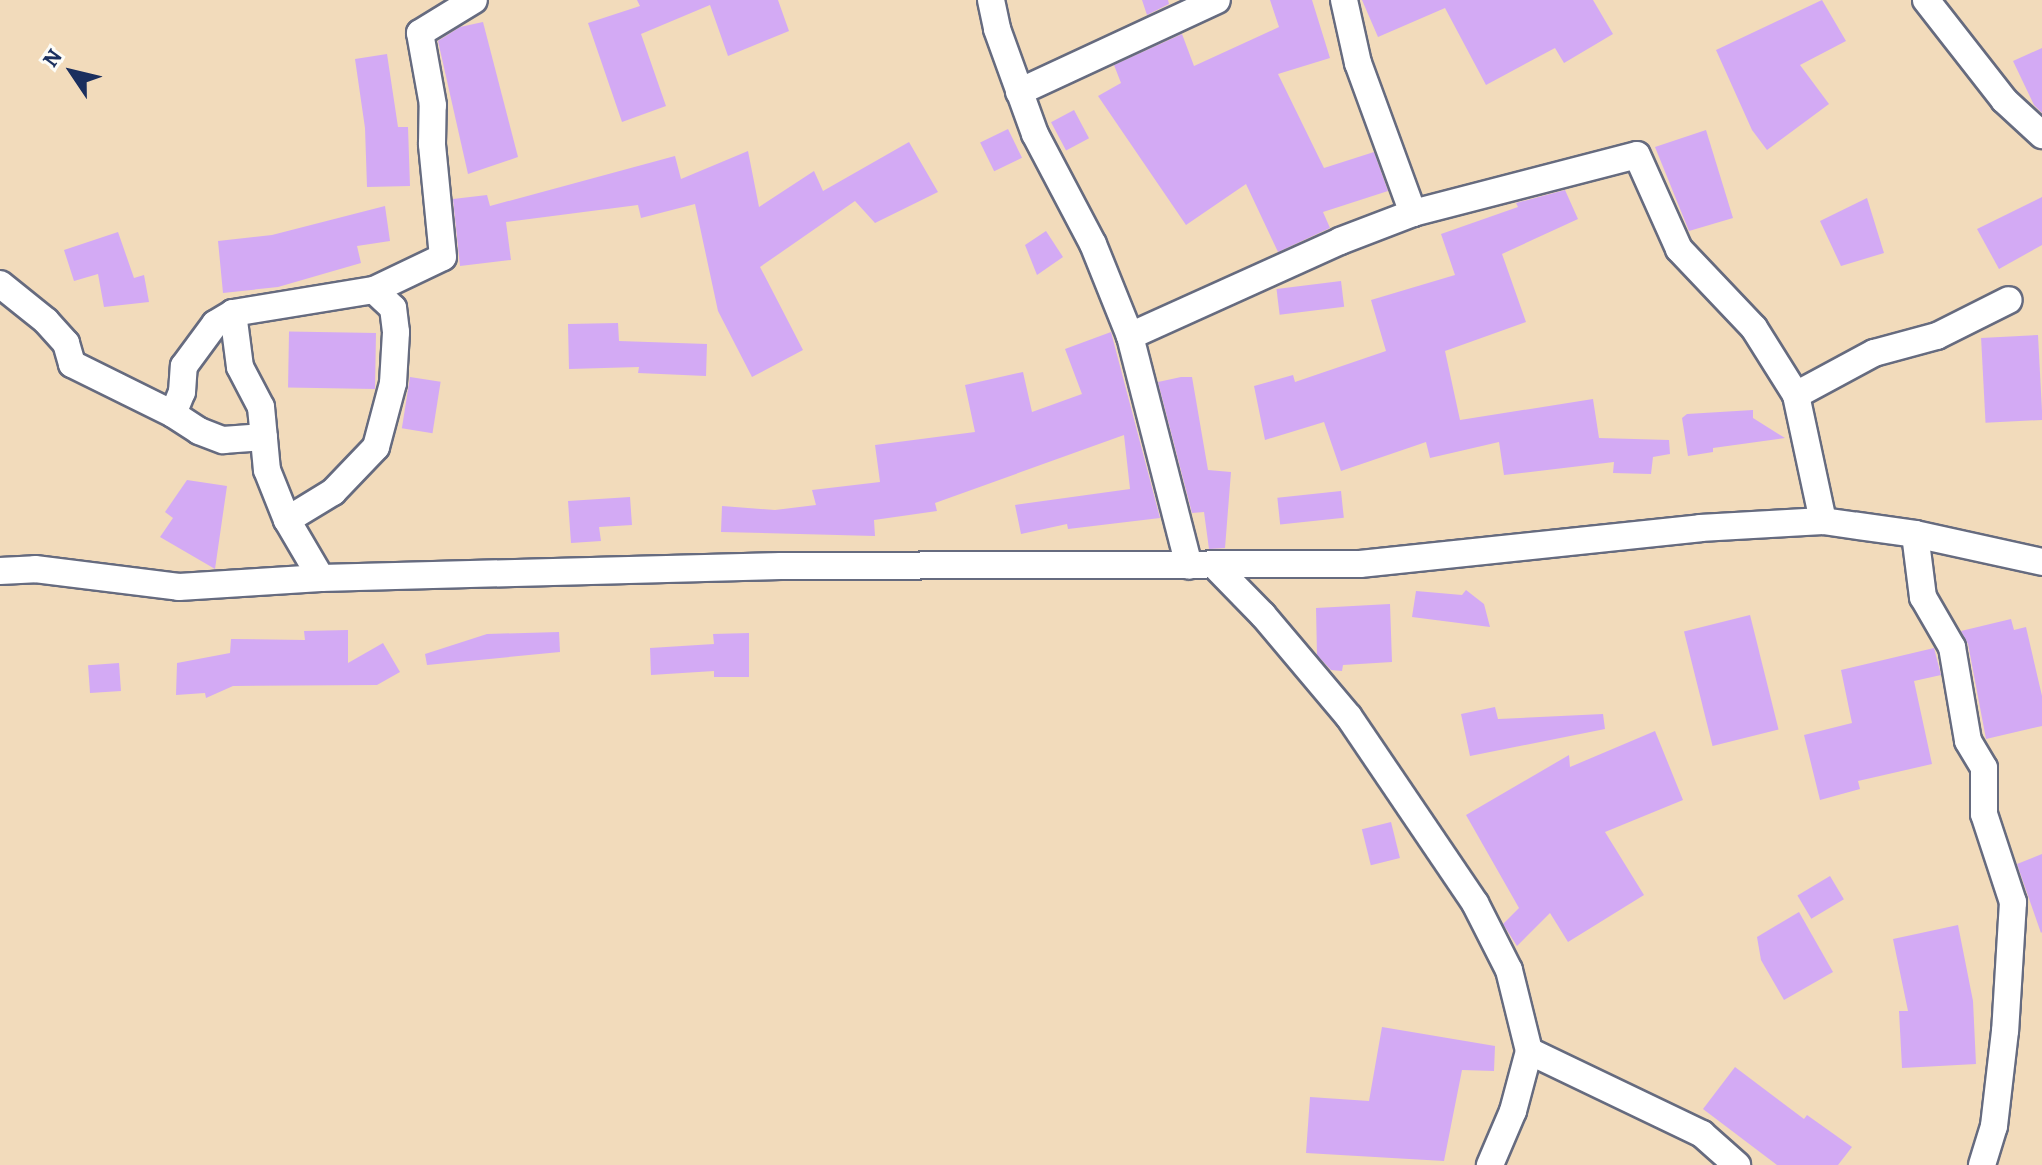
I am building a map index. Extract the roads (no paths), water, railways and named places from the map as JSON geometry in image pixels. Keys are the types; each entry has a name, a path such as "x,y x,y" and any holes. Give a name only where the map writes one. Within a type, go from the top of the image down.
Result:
{"street":[{"path":"173,414 182,392 184,366 215,324 233,313 374,290 443,257 432,144 433,105 420,33 474,0"},
{"path":"991,0 997,29 1035,134 1093,244 1130,336 1202,566 1263,615 1349,717 1475,903 1509,970 1529,1051 1513,1111 1490,1165"},
{"path":"1019,92 1217,0"},
{"path":"1344,0 1358,63 1413,213"},
{"path":"1926,0 2004,100 2042,135"},
{"path":"1130,336 1340,241 1413,213 1637,155 1679,249 1754,328 1796,395 1823,521"},
{"path":"0,284 46,321 66,343 72,364 173,414 199,431 223,440 264,437"},
{"path":"287,520 333,492 376,447 393,383 396,332 393,308 374,290"},
{"path":"1796,395 1874,353 1937,336 2009,300"},
{"path":"233,313 240,367 261,407 267,470 287,520 321,578"},
{"path":"0,571 35,569 179,587 321,578 781,566 1360,564 1700,528 1823,521 1915,534 2042,562"},
{"path":"1915,534 1923,597 1952,647 1968,741 1984,768 1984,814 2013,902 1994,1126 1982,1165"},
{"path":"1529,1051 1702,1134 1737,1165"}]}
